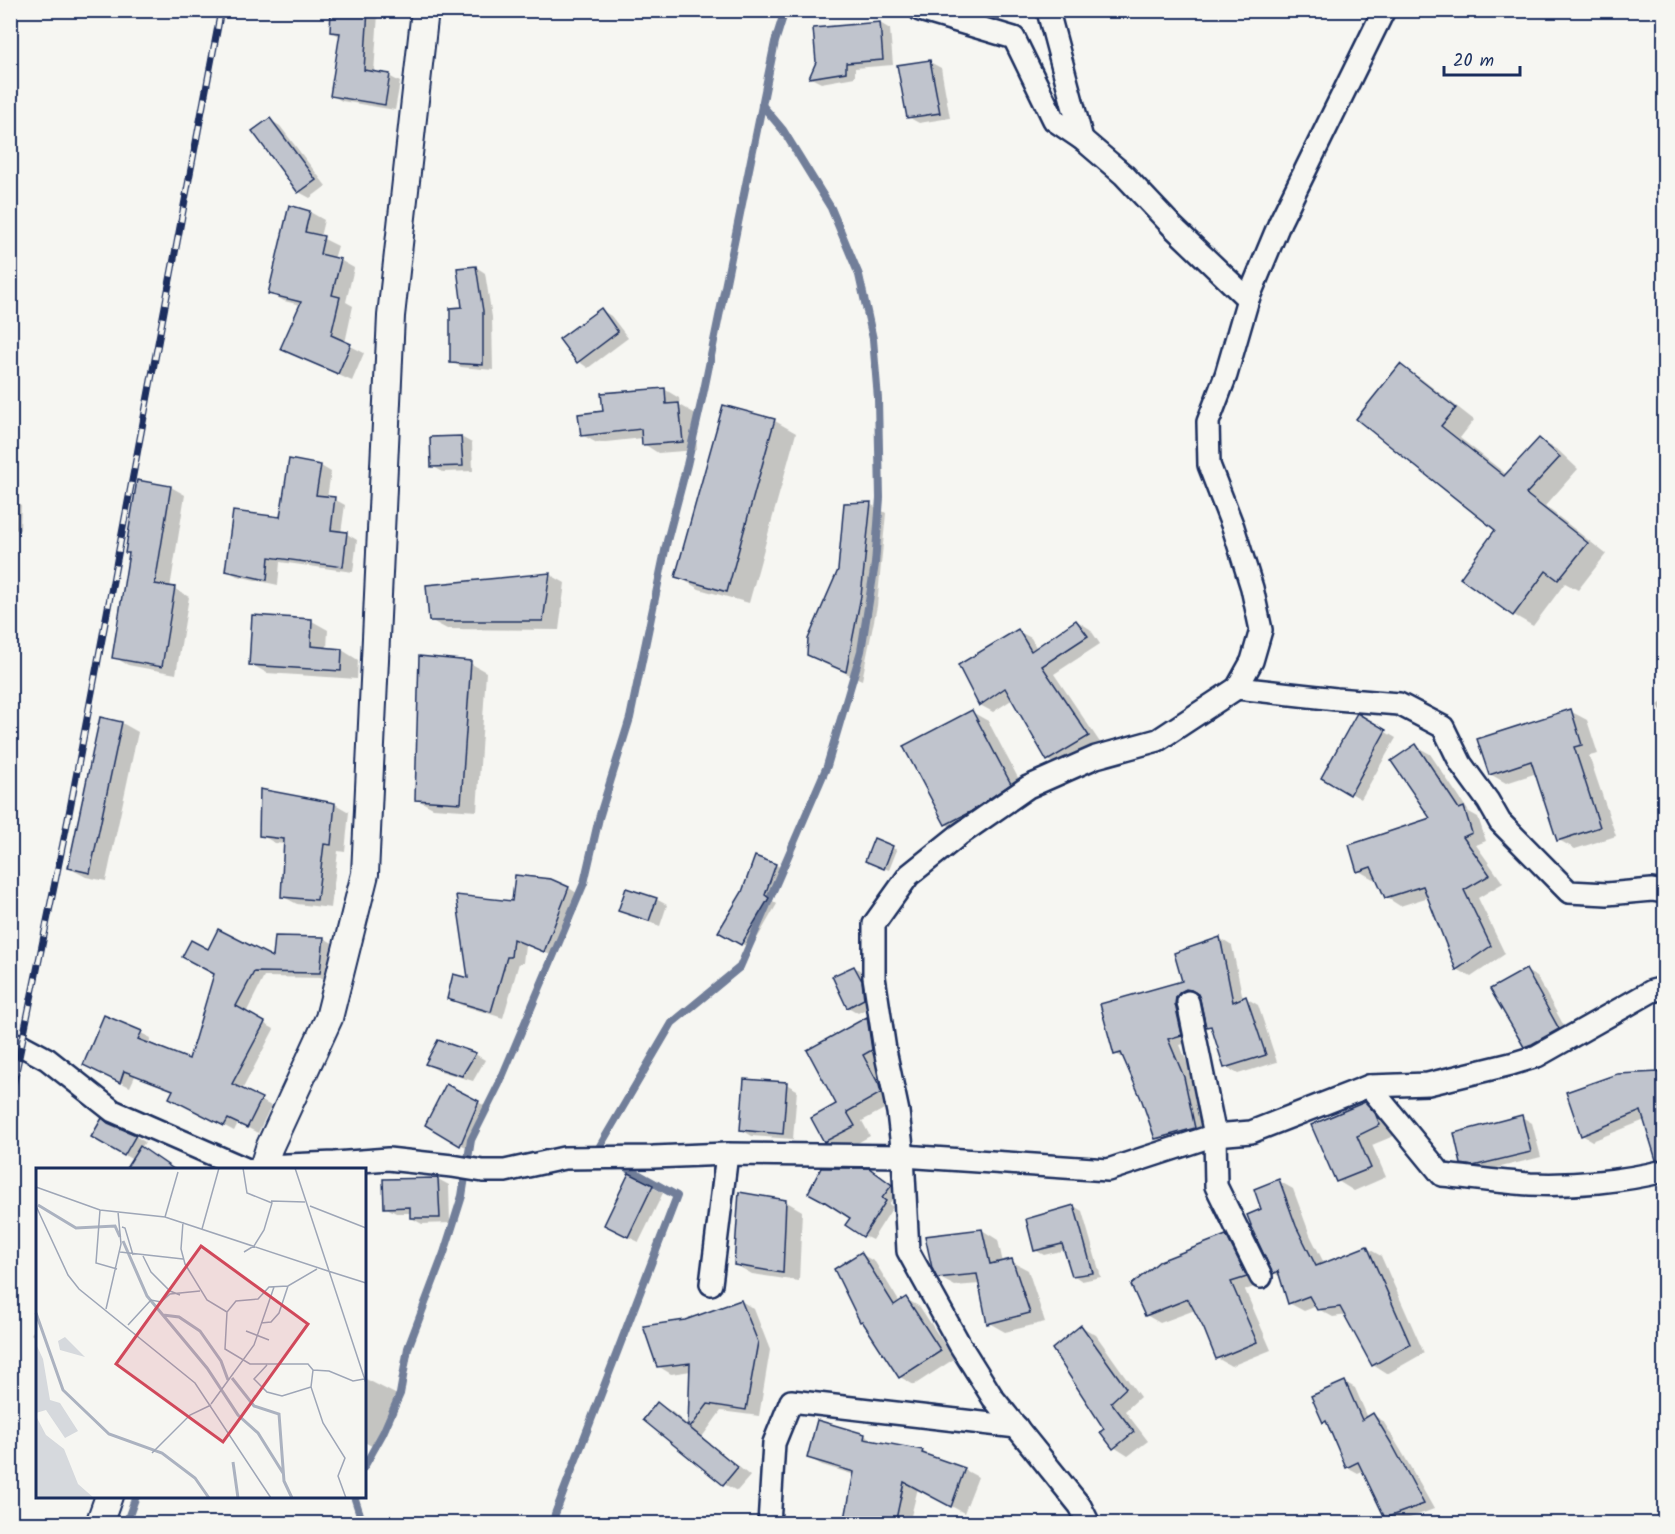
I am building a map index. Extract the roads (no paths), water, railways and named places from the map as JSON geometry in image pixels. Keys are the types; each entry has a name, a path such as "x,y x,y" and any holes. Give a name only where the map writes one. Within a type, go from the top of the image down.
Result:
{"street":[{"path":"258,1168 329,1018 365,874 391,316 425,10"},
{"path":"920,10 1014,38 1054,120 1082,139 1124,175 1173,227 1248,299"},
{"path":"1050,10 1049,15 1082,139"},
{"path":"1089,1524 1080,1506 993,1398 960,1345 908,1251 903,1156 898,1112 885,1050 874,977 874,924 909,875 959,835 1028,787 1096,757 1158,740 1237,688 1252,661 1261,630 1252,588 1233,527 1209,465 1208,422 1226,375 1248,299 1280,222 1384,10"},
{"path":"1237,688 1399,704 1443,727 1461,764 1500,822 1569,892 1607,894 1652,890 1665,892"},
{"path":"10,1044 21,1045 48,1059 113,1111 258,1168 388,1159 483,1171 505,1171 564,1158 727,1154 903,1156 1108,1170 1215,1135 1251,1132 1369,1086 1428,1084 1537,1056 1652,991 1665,988"},
{"path":"1188,1002 1215,1135 1216,1186 1261,1277"},
{"path":"1369,1086 1442,1175 1531,1184 1576,1184 1665,1170"},
{"path":"711,1284 727,1154"},
{"path":"769,1524 774,1443 791,1401 1017,1427"},
{"path":"99,1524 109,1498"}],"waterway":[{"path":"366,1463 383,1433 400,1394 408,1348 444,1253 462,1196 471,1140 499,1084 584,883 599,818 630,718 667,541 704,390 775,42 785,10"},
{"path":"602,1153 597,1151 672,1023 740,967 827,766 861,651 875,564 880,498 878,399 873,339 859,275 831,208 783,130 762,105"},
{"path":"553,1524 677,1196 620,1164"},
{"path":"126,1524 135,1498"},
{"path":"355,1498 363,1524"}],"railway":[{"path":"10,1101 68,819 221,10"}]}
